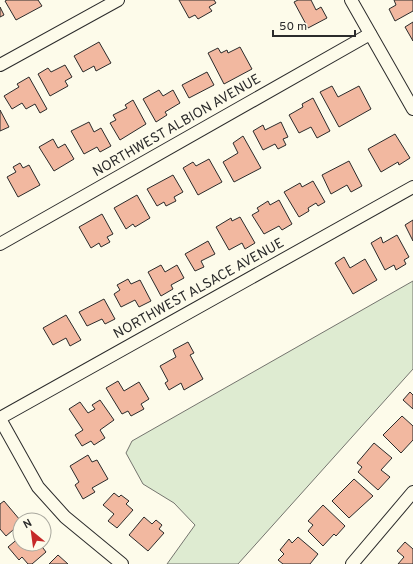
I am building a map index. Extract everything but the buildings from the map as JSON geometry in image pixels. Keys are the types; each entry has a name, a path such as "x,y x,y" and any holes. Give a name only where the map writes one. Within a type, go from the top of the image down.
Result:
{"street":[{"path":"0,65 118,0"},
{"path":"351,0 413,109"},
{"name":"NORTHWEST ALBION AVENUE","path":"0,244 370,34"},
{"name":"NORTHWEST ALSACE AVENUE","path":"0,418 413,187"},
{"path":"0,418 38,487 65,516 122,564"},
{"path":"352,564 413,492"}],"green space":[{"path":"413,281 413,369 238,564 167,564 195,525 174,503 143,484 126,453 132,441"}]}
